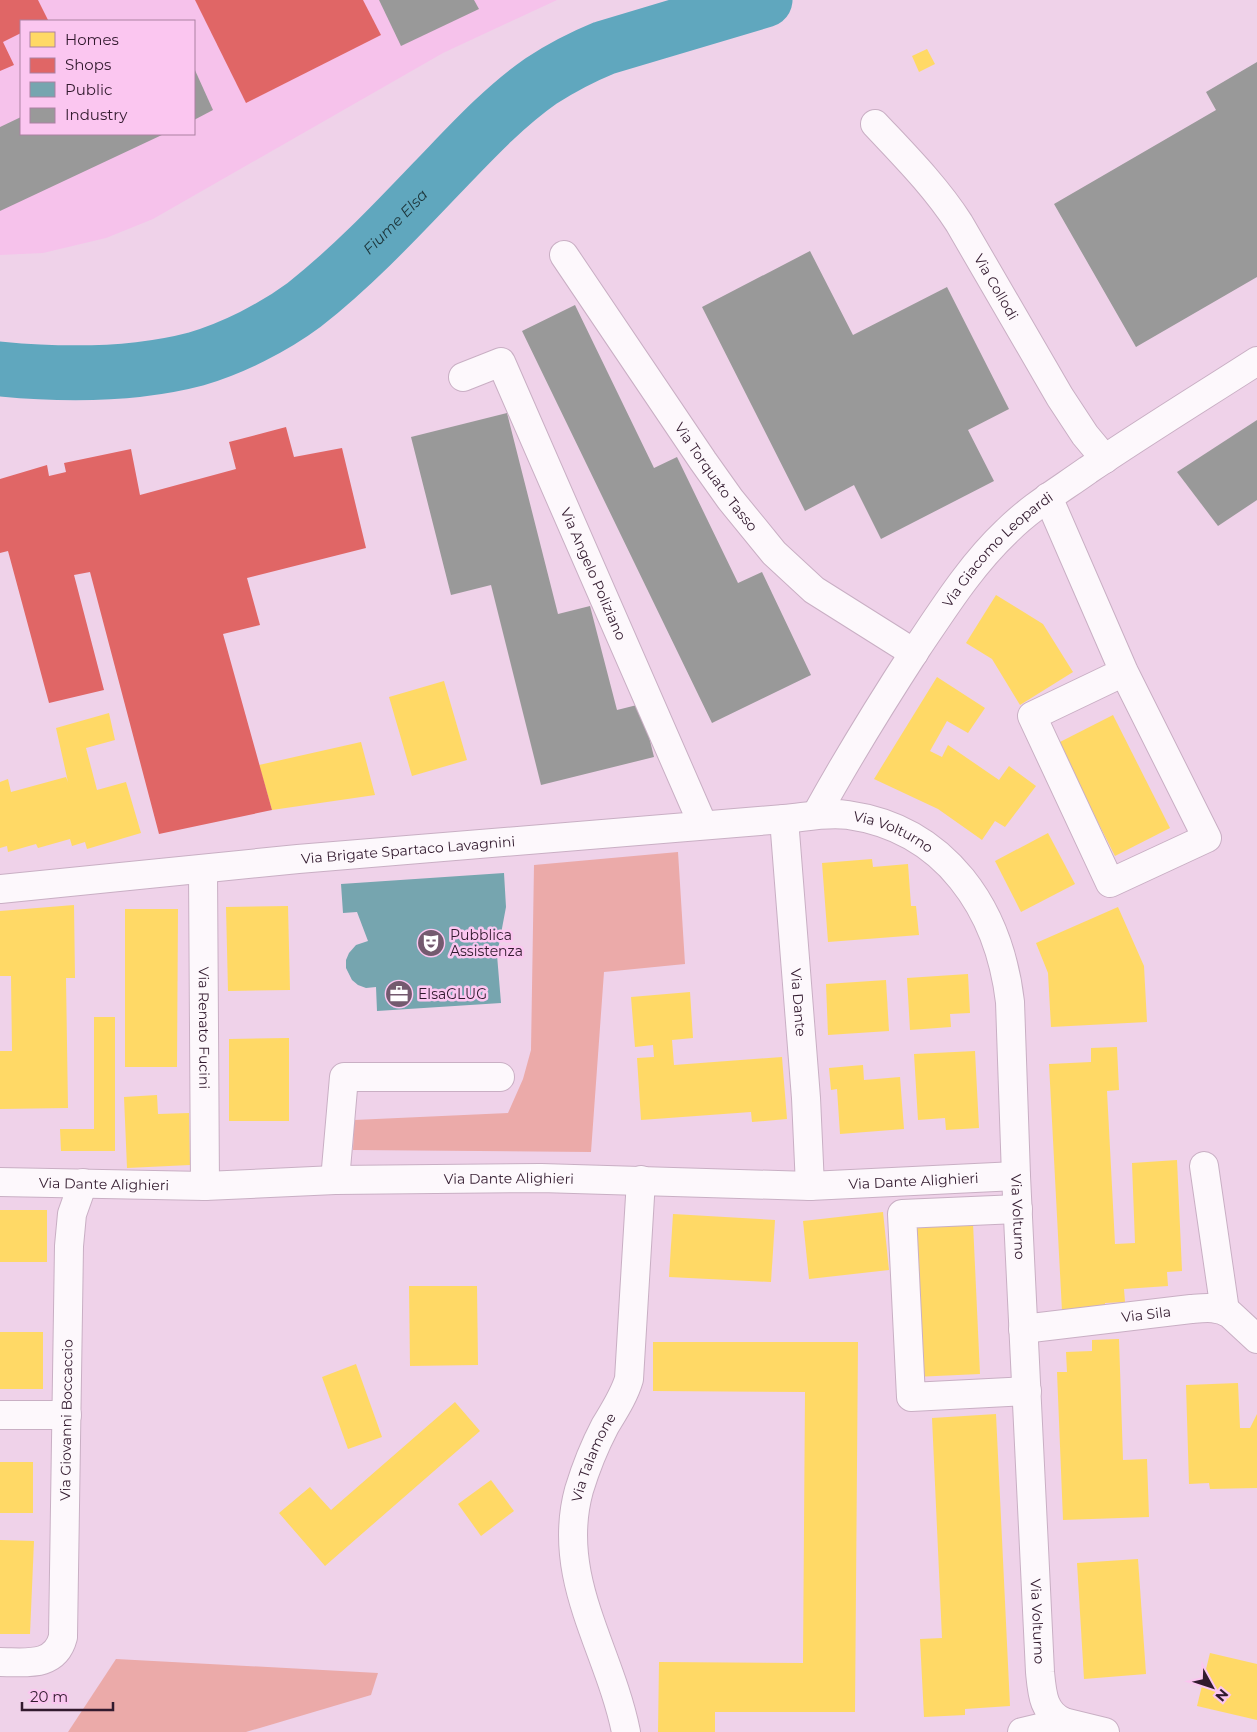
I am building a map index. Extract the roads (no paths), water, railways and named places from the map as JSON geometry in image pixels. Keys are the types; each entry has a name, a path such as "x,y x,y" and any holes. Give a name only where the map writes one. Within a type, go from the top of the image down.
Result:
{"street":[{"name":"Via Collodi","path":"875,124 926,178 959,222 1060,397 1080,428 1105,459"},
{"name":"Via Torquato Tasso","path":"564,254 702,461 774,554 814,590 914,653"},
{"name":"Via Giacomo Leopardi","path":"817,814 861,737 914,653 950,600 992,546 1018,521 1048,497 1257,361"},
{"name":"Via Angelo Poliziano","path":"463,377 501,362 703,826"},
{"path":"1048,497 1124,672 1207,838 1110,883 1032,716 1124,672"},
{"name":"Via Brigate Spartaco Lavagnini","path":"0,889 298,859 784,819 817,814"},
{"name":"Via Volturno","path":"817,814 849,815 867,819 911,835 928,847 946,862 971,890 984,912 1000,951 1008,988 1041,1681 1047,1709 1053,1717 1064,1722"},
{"name":"Via Dante","path":"784,819 806,1098 810,1186"},
{"name":"Via Renato Fucini","path":"203,870 205,1186"},
{"path":"335,1180 344,1077 500,1077"},
{"path":"1204,1166 1225,1311 1257,1339"},
{"name":"Via Dante Alighieri","path":"0,1182 205,1186 335,1180 542,1178 810,1186 1016,1176"},
{"name":"Via Talamone","path":"626,1732 616,1694 579,1587 574,1567 572,1538 576,1504 586,1467 597,1441 622,1398 629,1379 641,1180"},
{"name":"Via Giovanni Boccaccio","path":"0,1662 44,1660 54,1655 60,1647 64,1620 69,1234 74,1206 83,1183"},
{"path":"1018,1209 902,1214 911,1397 1027,1391"},
{"name":"Via Sila","path":"1024,1329 1202,1308 1225,1311"},
{"path":"0,1415 67,1415"},
{"path":"1022,1732 1064,1722 1105,1732"}],"waterway":[{"name":"Fiume Elsa","path":"0,369 73,373 148,368 196,359 252,336 279,322 304,305 338,276 387,230 485,129 541,81 572,63 604,48 765,0"}],"place":[{"name":"Pubblica Assistenza","path":"431,943"},
{"name":"ElsaGLUG","path":"399,994"}]}
